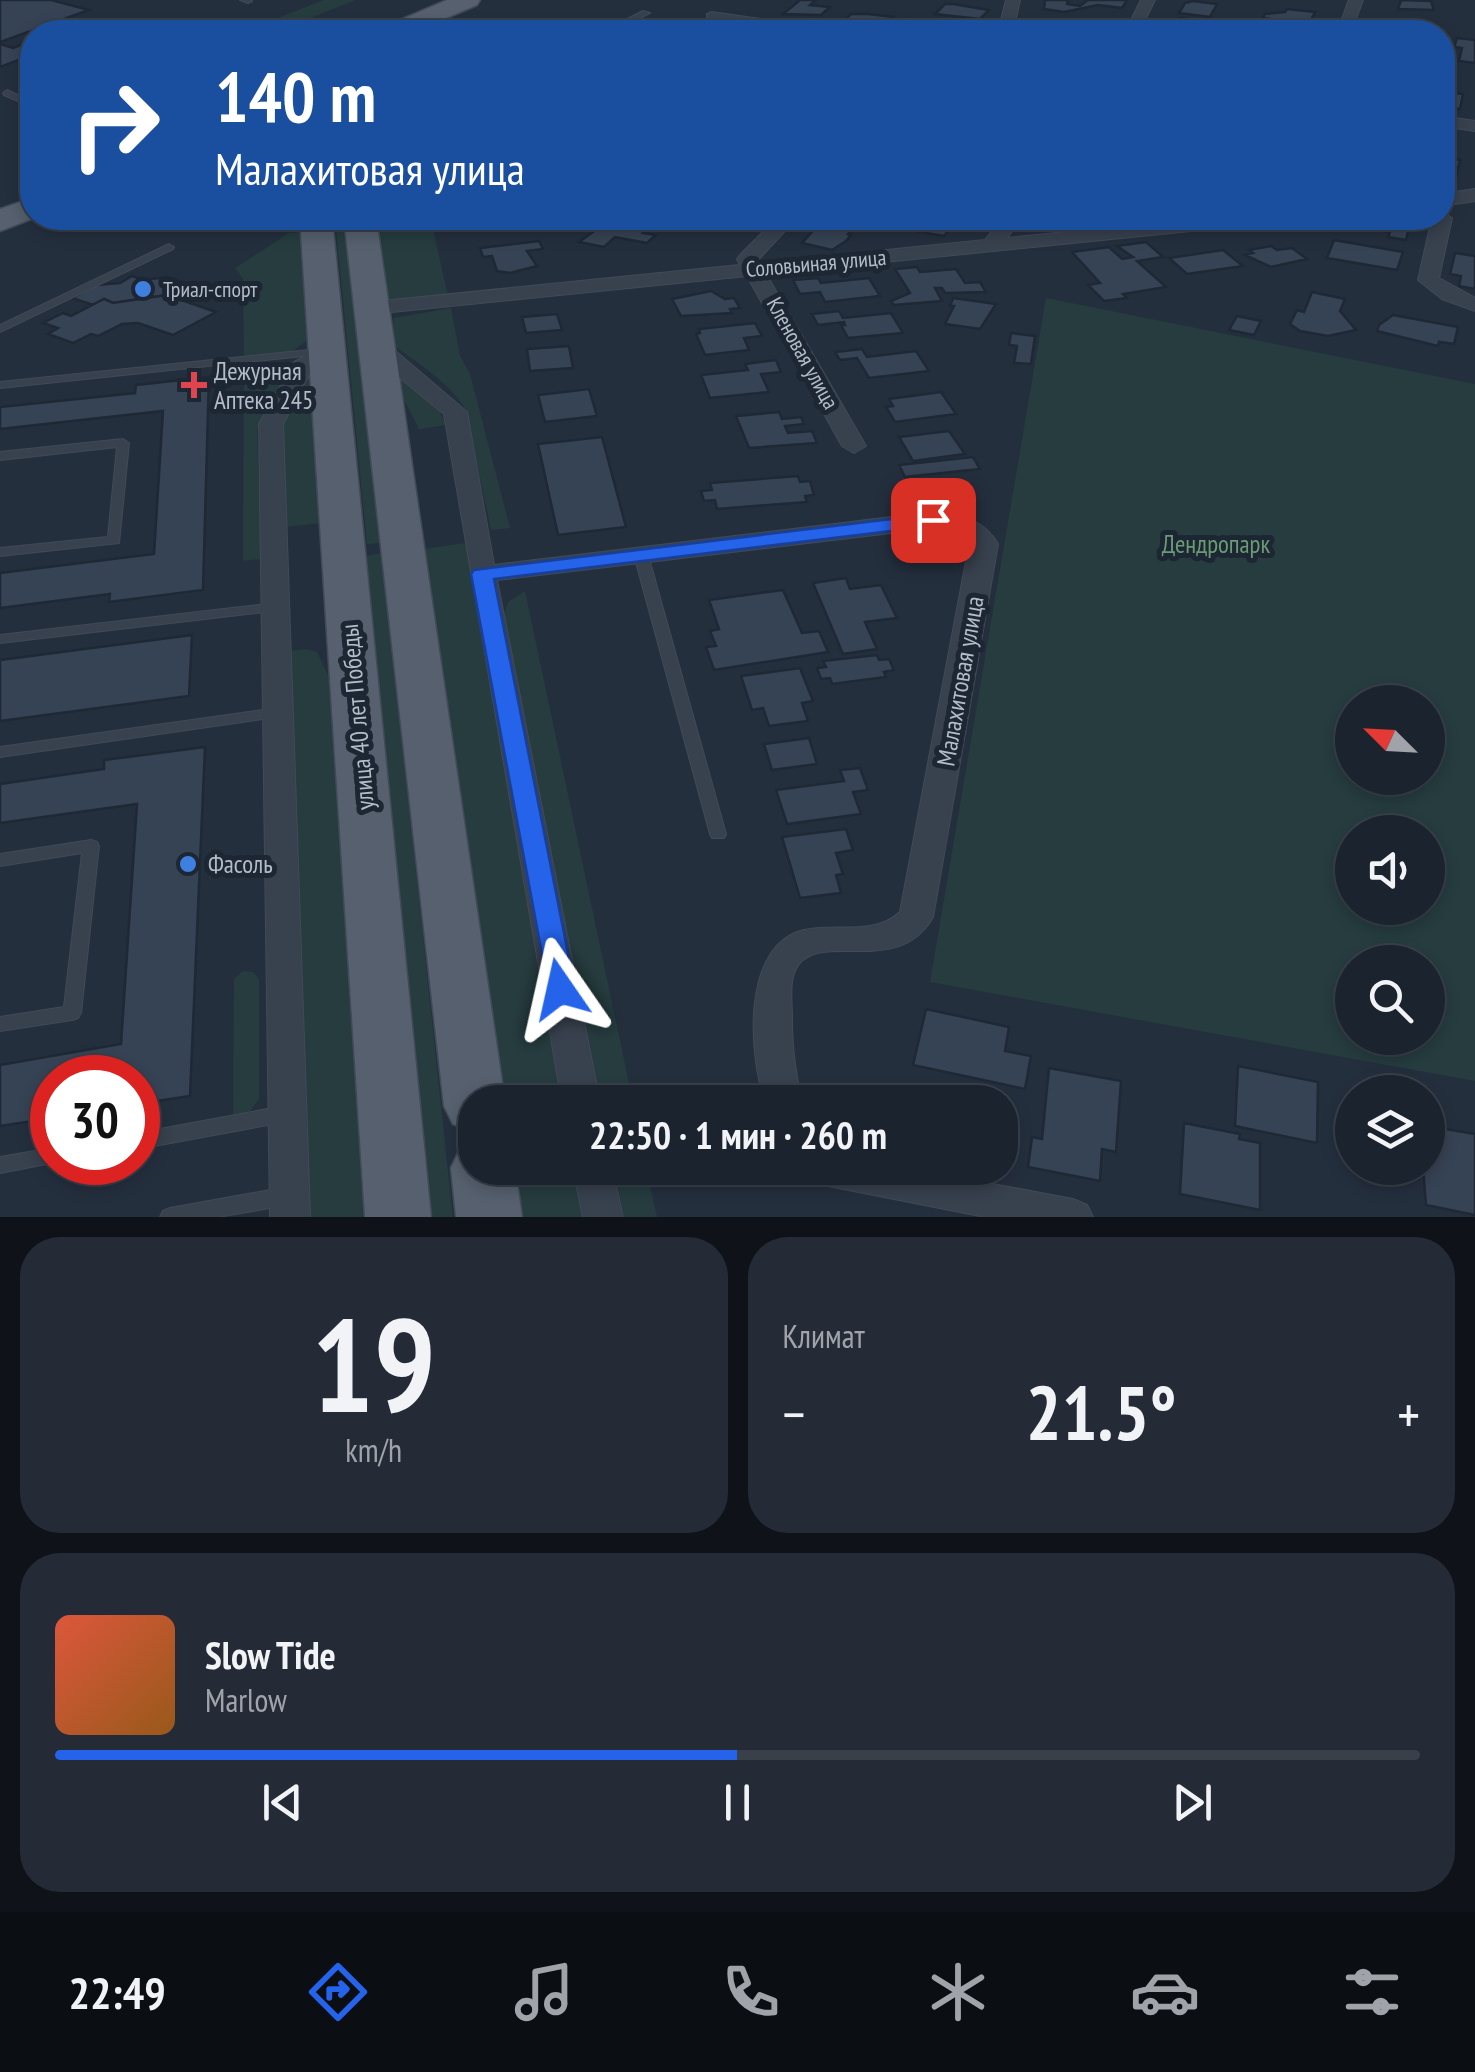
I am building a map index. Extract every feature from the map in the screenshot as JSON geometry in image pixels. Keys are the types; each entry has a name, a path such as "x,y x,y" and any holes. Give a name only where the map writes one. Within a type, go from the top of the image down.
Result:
{"main road":[{"path":"427,20 477,3"},
{"path":"448,20 477,3"},
{"name":"улица 40 лет Победы","path":"317,230 398,1217"},
{"path":"362,230 472,1085"},
{"path":"485,1185 489,1217"}],"street":[{"path":"712,16 732,20"},
{"name":"Кленовая улица","path":"775,230 748,259 854,446"},
{"path":"990,247 1003,230"},
{"name":"Соловьиная улица","path":"375,328 756,268 1148,230"},
{"path":"1438,230 1428,280 1448,295 1475,305"},
{"path":"375,328 455,412 578,1085"},
{"path":"290,1206 271,424 302,368 328,351"},
{"name":"Малахитовая улица","path":"482,574 933,520 968,525 980,533 985,544 916,917 910,927 890,937 809,940 789,952 770,995 782,1085"},
{"path":"597,1185 603,1217"},
{"path":"910,1185 1073,1217"}],"lane":[{"path":"630,20 646,12"},
{"path":"6,93 20,99"},
{"path":"0,329 169,247"},
{"path":"0,385 328,351"},
{"path":"0,456 122,443 114,540 0,552"},
{"path":"641,555 718,834"},
{"path":"0,639 276,607"},
{"path":"0,752 278,713"},
{"path":"0,860 92,846 72,1012 0,1024"},
{"path":"160,1137 288,1114"},
{"path":"0,1165 30,1160"},
{"path":"170,1217 290,1206"}],"green space":[{"path":"324,0 356,0 305,20 273,20"},
{"path":"336,230 347,230 381,543 367,544"},
{"path":"376,230 433,230 448,297 386,296"},
{"path":"305,232 312,337 291,352 244,357 243,279 235,268 289,233"},
{"name":"Дендропарк","path":"1046,298 1475,384 1475,1081 930,982"},
{"path":"451,308 460,356 470,374 510,528 491,530 466,410 442,382 393,345 394,318"},
{"path":"283,365 289,373 257,430 261,559 243,561 244,368"},
{"path":"312,369 322,523 284,527 281,428"},
{"path":"397,373 437,406 446,425 419,429 403,398"},
{"path":"466,543 561,1085 502,1085 423,549"},
{"path":"382,553 453,1217 427,1217 366,556"},
{"path":"525,591 629,1085 598,1085 504,615 508,602"},
{"path":"289,651 317,652 332,684 365,1217 310,1217"},
{"path":"243,971 253,972 259,979 259,1099 247,1115 233,1119 234,979"},
{"path":"515,1185 578,1185 584,1217 520,1217"},
{"path":"617,1185 650,1185 657,1217 624,1217"}],"building":[{"path":"0,0 51,0 89,10 61,20 20,20 20,35 0,42"},
{"path":"800,0 816,0 810,5 830,7 821,15 783,14"},
{"path":"1045,0 1068,0 1067,4 1080,6 1088,0 1127,0 1122,8 1098,5 1064,12 1044,9"},
{"path":"1401,0 1431,1 1434,10 1398,9"},
{"path":"1185,3 1217,4 1210,17 1179,13"},
{"path":"945,4 989,10 980,19 935,14"},
{"path":"1315,12 1311,20 1263,18 1265,14"},
{"path":"851,14 894,17 891,20 844,20"},
{"path":"1457,38 1475,40 1475,63 1459,61 1462,48 1455,44"},
{"path":"0,44 13,48 20,45 20,60 0,67"},
{"path":"1455,93 1463,94 1460,109 1455,108"},
{"path":"596,230 646,230 643,233 656,235 647,243 615,237 604,247 579,242"},
{"path":"814,230 851,230 846,241 832,250 802,243"},
{"path":"909,230 949,230 944,236"},
{"path":"1378,230 1408,230 1406,240 1388,237 1390,232"},
{"path":"1334,240 1403,252 1397,270 1327,258"},
{"path":"539,241 543,249 527,251 537,266 510,273 497,271 492,256 483,257 480,248"},
{"path":"1146,242 1163,257 1137,261 1166,287 1123,294 1127,298 1104,301 1088,285 1100,283 1072,252 1109,247 1122,259 1133,257 1117,246"},
{"path":"1271,246 1277,250 1292,248 1307,259 1271,267 1245,255 1253,253 1249,250"},
{"path":"1223,250 1243,266 1187,274 1169,258"},
{"path":"1455,253 1475,256 1475,289 1459,286 1461,276 1450,274"},
{"path":"917,267 920,272 956,269 965,283 980,282 986,292 945,293 942,288 935,288 942,301 894,305 891,301 910,293 895,269"},
{"path":"132,276 143,280 168,277 200,288 179,299 167,295 113,303 104,299 93,305 72,298 96,285 120,283"},
{"path":"818,278 821,283 869,278 880,296 825,302 820,292 800,294 793,280"},
{"path":"711,291 725,299 734,298 740,308 730,309 732,313 681,316 672,299"},
{"path":"1312,292 1345,299 1340,311 1356,330 1328,336 1300,331 1290,324 1297,310 1304,312"},
{"path":"167,295 216,312 173,335 138,323 122,324 73,343 48,334 58,328 43,323 63,313 71,316 104,299 113,303"},
{"path":"953,298 996,304 980,329 945,324 954,306 950,306"},
{"path":"839,311 843,318 891,313 903,333 848,338 841,325 844,322 818,325 812,314"},
{"path":"557,314 562,330 526,333 522,317"},
{"path":"1393,315 1458,327 1454,344 1439,342 1438,346 1377,331"},
{"path":"1237,316 1261,321 1254,335 1229,330"},
{"path":"755,323 762,336 744,338 749,350 705,355 696,334 699,329"},
{"path":"1011,333 1035,336 1031,364 1014,363 1017,346 1009,345"},
{"path":"569,346 573,368 530,371 527,349"},
{"path":"862,349 867,357 916,351 929,371 869,378 857,358 840,360 835,352"},
{"path":"776,360 781,372 761,374 769,392 710,398 701,375 748,370 745,364"},
{"path":"209,377 203,590 109,602 110,594 0,608 0,573 154,554 163,411 0,429 0,407 135,393 136,385"},
{"path":"589,389 597,416 545,422 538,395"},
{"path":"941,392 956,414 895,422 886,407 893,406 889,399"},
{"path":"779,412 782,419 801,417 804,424 785,426 788,433 812,431 817,443 749,448 736,416"},
{"path":"949,431 965,454 913,461 899,437"},
{"path":"602,437 626,527 558,535 538,444"},
{"path":"973,457 980,469 905,477 899,465"},
{"path":"798,476 800,482 810,481 814,495 805,496 807,502 717,509 715,500 704,501 701,491 712,490 710,483"},
{"path":"846,578 850,589 881,585 897,618 865,622 877,649 843,654 813,583"},
{"path":"783,590 802,633 819,631 828,652 714,670 706,647 716,646 710,631 719,629 709,600"},
{"path":"192,635 189,696 0,721 0,660"},
{"path":"877,655 879,660 889,659 894,670 884,672 886,677 832,684 830,678 821,679 817,668 826,667 823,661"},
{"path":"800,668 813,701 802,703 808,721 769,726 763,708 752,710 741,676"},
{"path":"809,738 817,764 772,770 764,744"},
{"path":"205,747 190,1096 160,1101 160,1055 58,1055 121,1044 137,804 0,823 0,784 104,769 104,760"},
{"path":"860,768 868,790 853,792 861,814 787,824 776,790 844,781 840,770"},
{"path":"846,829 853,850 836,853 843,874 836,875 841,893 800,898 782,837"},
{"path":"926,1009 1009,1027 1005,1051 1031,1056 1025,1089 913,1065"},
{"path":"30,1060 30,1121 0,1126 0,1065"},
{"path":"1238,1066 1318,1082 1317,1143 1235,1126"},
{"path":"1049,1068 1121,1081 1116,1152 1102,1149 1100,1181 1028,1167 1032,1137 1042,1139"},
{"path":"1184,1123 1240,1134 1239,1139 1260,1143 1260,1210 1180,1194"},
{"path":"1445,1129 1475,1134 1475,1215 1426,1205 1424,1185 1445,1185"}],"place":[{"name":"Триал-спорт","path":"143,289"},
{"name":"Дежурная Аптека 245","path":"194,385"},
{"name":"Фасоль","path":"188,864"}],"route":[{"path":"560,989 482,574 933,520"}]}
